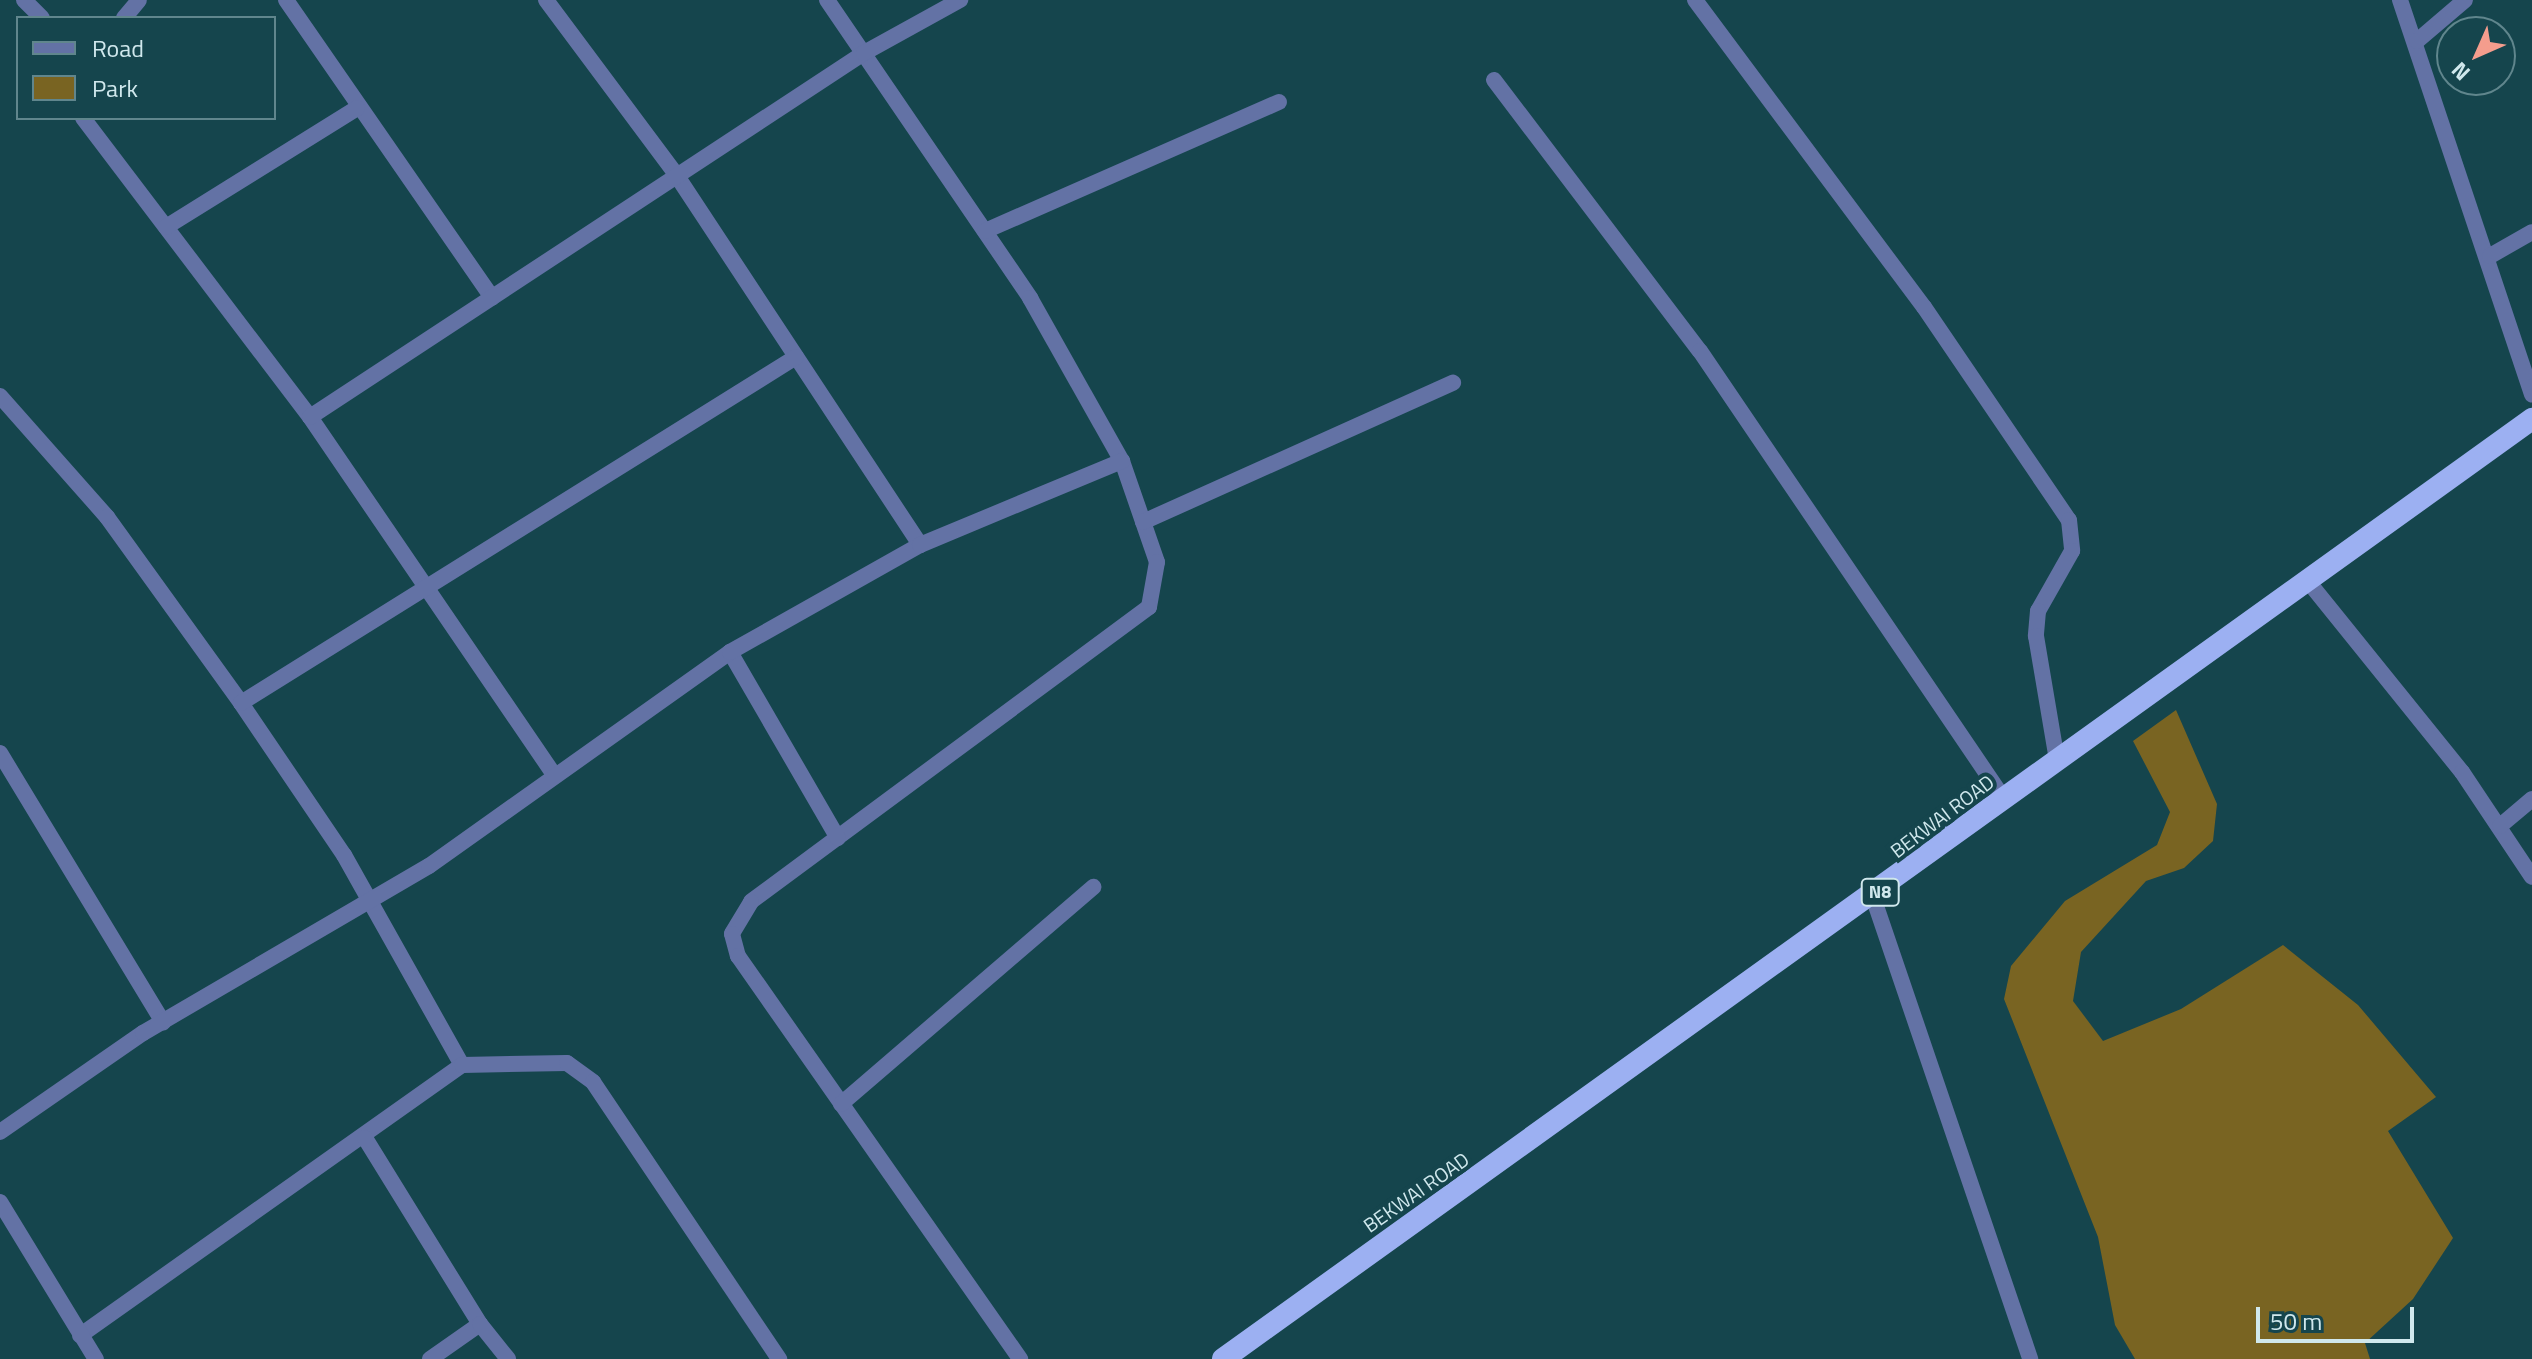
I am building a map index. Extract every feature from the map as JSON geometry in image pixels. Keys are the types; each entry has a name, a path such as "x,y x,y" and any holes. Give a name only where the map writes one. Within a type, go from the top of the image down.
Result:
{"highway":[{"name":"BEKWAI ROAD","path":"1223,1359 1873,897 2057,760 2532,419"}],"street":[{"path":"24,0 40,16"},
{"path":"126,16 139,0"},
{"path":"286,0 357,108 492,298"},
{"path":"546,0 677,176 920,545"},
{"path":"827,0 985,231 1122,461 1157,562 1149,607 751,902 732,934 738,956 1020,1359"},
{"path":"310,417 864,53 960,0"},
{"path":"1695,0 1933,319 2069,520 2072,551 2038,611 2036,636 2057,760"},
{"path":"2400,0 2417,41 2490,256 2532,395"},
{"path":"2417,41 2465,0"},
{"path":"1494,80 1700,351 2004,799"},
{"path":"985,231 1279,102"},
{"path":"166,227 357,108"},
{"path":"85,120 310,417 554,775"},
{"path":"2490,256 2532,232"},
{"path":"241,703 796,357"},
{"path":"1143,522 1453,383"},
{"path":"0,396 107,517 241,703 373,902 462,1065"},
{"path":"0,1132 163,1022 373,902 730,652 920,545 1122,461"},
{"path":"2307,580 2500,826 2532,877"},
{"path":"730,652 838,838"},
{"path":"0,753 163,1022"},
{"path":"2500,826 2532,799"},
{"path":"841,1104 1093,887"},
{"path":"1873,897 2030,1359"},
{"path":"80,1335 365,1138 462,1065 567,1063 593,1082 779,1359"},
{"path":"365,1138 480,1324 508,1359"},
{"path":"0,1202 96,1359"},
{"path":"430,1359 480,1324"}],"green space":[{"path":"2176,710 2217,804 2213,841 2184,868 2146,881 2081,952 2073,1001 2103,1041 2181,1009 2283,945 2358,1005 2436,1097 2388,1131 2453,1238 2413,1299 2365,1343 2370,1359 2135,1359 2115,1325 2098,1237 2004,999 2011,966 2065,901 2157,845 2170,812 2133,741"}]}
